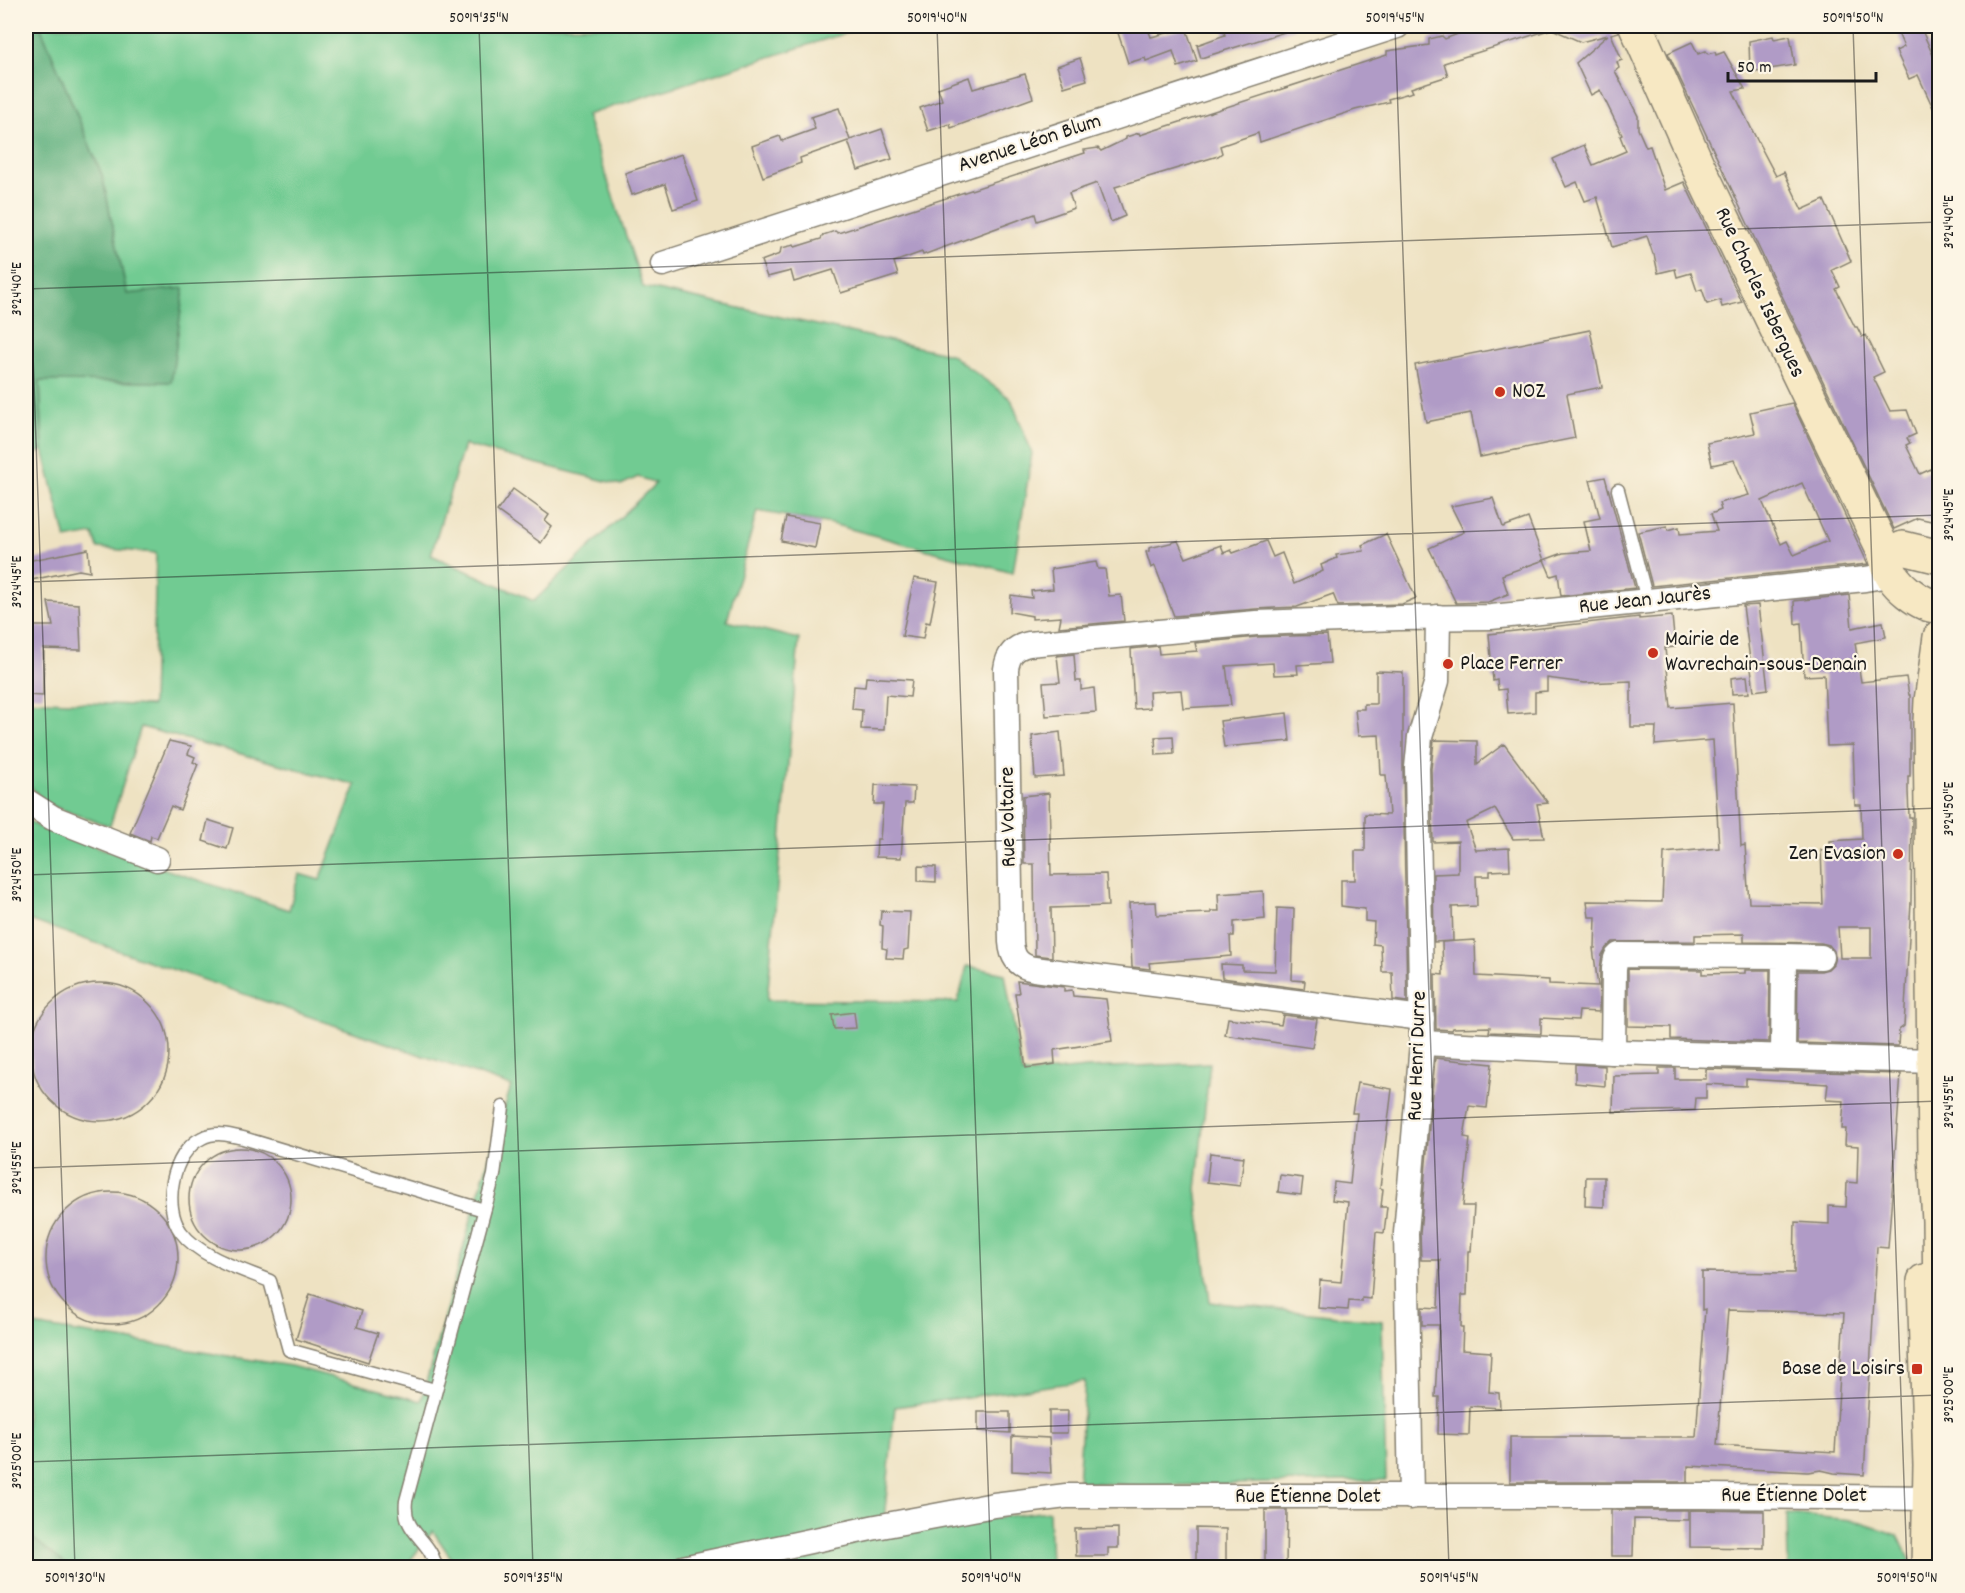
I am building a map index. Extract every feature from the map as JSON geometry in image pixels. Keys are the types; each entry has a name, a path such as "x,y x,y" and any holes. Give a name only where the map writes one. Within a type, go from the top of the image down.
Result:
{"main road":[{"name":"Rue Charles Isbergues","path":"1642,40 1708,186 1883,549 1914,563 1930,701 1935,1157 1925,1225 1936,1302 1935,1498 1928,1568"},
{"path":"1914,563 1924,604 1940,606"},
{"name":"Rue Charles Isbergues","path":"1930,701 1940,638"}],"street":[{"name":"Avenue Léon Blum","path":"663,264 1397,26"},
{"name":"Rue Jean Jaurès","path":"1399,618 1491,617 1865,579 1877,577 1914,563"},
{"name":"Rue Henri Durre","path":"1411,1497 1406,1233 1422,1043 1417,768 1420,737 1437,681 1438,617"},
{"name":"Rue Voltaire","path":"1399,618 1256,623 1029,644 1021,646 1010,655 1006,669 1011,942 1015,959 1026,967 1034,969 1422,1018"},
{"path":"26,801 53,818 157,859"},
{"path":"1613,1052 1614,969 1616,958 1619,955 1821,957"},
{"path":"1783,1056 1784,956"},
{"path":"1422,1043 1613,1052 1934,1061"},
{"name":"Rue Étienne Dolet","path":"683,1568 852,1531 1049,1497 1085,1495 1935,1498"}],"lane":[{"path":"1618,490 1647,600"},
{"path":"436,1568 430,1549 408,1525 405,1510 495,1166 503,1107"},
{"path":"435,1390 289,1350 270,1281 205,1253 188,1239 172,1212 174,1180 182,1159 194,1143 203,1137 222,1134 243,1138 484,1210"}],"green space":[{"path":"26,26 40,26 102,175 127,294 184,288 171,382 40,381 43,450 26,459"},
{"path":"40,26 868,26 586,115 643,287 950,354 1011,399 1032,453 1013,573 832,524 757,511 727,621 799,639 767,1000 958,1002 967,966 1005,974 1022,1074 1087,1068 1210,1063 1196,1189 1210,1302 1382,1321 1386,1480 1144,1486 1078,1482 1085,1381 895,1407 883,1531 1049,1511 1051,1567 457,1567 433,1531 405,1567 69,1567 26,1533 26,1324 291,1366 421,1401 476,1201 511,1086 26,919 26,819 40,828 289,910 299,874 320,880 356,785 141,727 110,826 46,804 26,781 26,700 152,706 156,553 98,548 93,534 66,539 43,450 40,381 171,382 184,288 127,294 102,175","holes":["464,445 621,485 638,477 656,483 534,601 431,555"]},
{"path":"1787,1514 1852,1520 1898,1535 1913,1567 1788,1567"},
{"path":"26,1533 69,1567 26,1567"}],"building":[{"path":"1130,26 1147,26 1151,37 1186,28 1197,61 1178,67 1173,51 1146,61 1145,58 1128,63 1117,30"},
{"path":"1293,26 1294,29 1201,58 1197,45 1225,35 1223,28"},
{"path":"1472,26 1618,26 1619,32 1611,34 1622,60 1617,62 1619,68 1615,71 1638,116 1638,129 1646,147 1650,146 1665,190 1684,182 1742,302 1722,307 1720,300 1707,304 1702,289 1697,291 1691,273 1677,277 1675,269 1658,273 1647,236 1612,247 1597,197 1585,201 1577,182 1566,187 1553,159 1584,145 1593,165 1626,151 1620,136 1622,135 1600,90 1591,95 1576,63 1608,35 1581,42 1552,29 1444,63 1448,76 1411,88 1413,92 1388,99 1389,102 1355,110 1260,142 1258,133 1220,146 1222,153 1218,156 1115,187 1125,216 1111,222 1097,183 1069,193 1074,208 1037,221 1035,214 923,255 922,252 894,262 898,275 841,293 833,270 794,282 791,271 767,277 761,261 780,254 781,248 794,245 795,247 821,239 823,235 835,231 838,233 1085,153 1084,150 1098,148 1101,151 1126,137 1139,133 1140,135 1387,55 1387,51 1429,45 1429,39 1442,36 1445,39 1471,29"},
{"path":"1895,26 1920,26 1940,71 1940,123 1918,75 1909,79 1901,62 1896,51 1904,47"},
{"path":"1773,36 1774,39 1790,36 1795,65 1750,72 1749,41"},
{"path":"1692,42 1698,54 1706,51 1708,54 1715,52 1716,55 1724,52 1745,89 1733,91 1757,140 1776,176 1784,172 1802,210 1824,200 1851,261 1832,270 1840,287 1836,289 1855,327 1862,337 1866,335 1884,372 1873,377 1890,411 1907,410 1916,434 1907,438 1910,443 1906,445 1920,474 1940,465 1940,523 1918,518 1894,529 1668,53"},
{"path":"1080,58 1087,80 1064,87 1057,66"},
{"path":"1025,74 1033,98 951,128 950,124 928,131 920,108 942,100 938,88 969,77 973,89"},
{"path":"839,108 850,140 882,129 892,159 858,170 848,141 800,158 801,163 763,177 752,146 780,136 782,141 815,129 811,117"},
{"path":"682,154 698,201 673,209 665,184 632,195 625,173"},
{"name":"NOZ","path":"1590,330 1602,387 1567,394 1575,438 1480,457 1471,413 1426,422 1415,365"},
{"path":"1792,403 1868,564 1652,586 1638,532 1667,526 1668,530 1679,527 1680,534 1717,531 1711,514 1721,510 1719,503 1749,495 1734,460 1712,465 1707,443 1755,433 1750,412","holes":["1802,483 1828,541 1794,555 1787,541 1781,544 1762,501"]},
{"path":"1605,477 1635,588 1561,596 1558,574 1551,576 1544,560 1563,553 1591,551 1584,521 1600,518 1590,480"},
{"path":"513,489 549,515 545,521 552,527 541,543 497,511"},
{"path":"1493,498 1503,527 1528,518 1544,560 1502,575 1508,594 1488,602 1456,603 1429,548 1464,532 1451,506"},
{"path":"786,517 820,523 815,548 781,541"},
{"path":"1386,534 1416,598 1402,604 1338,606 1333,594 1297,607 1174,616 1155,566 1151,568 1146,552 1149,548 1178,541 1186,558 1221,545 1224,553 1231,550 1233,553 1266,541 1273,557 1282,553 1294,584 1323,571 1321,565 1337,558 1336,555 1364,551 1362,545"},
{"path":"88,549 90,572 79,570 31,580 27,561"},
{"path":"1096,562 1098,569 1105,569 1109,596 1121,595 1124,621 1059,627 1061,617 1032,619 1032,616 1010,612 1011,595 1032,598 1031,591 1053,589 1051,569"},
{"path":"914,578 938,582 930,623 926,622 923,639 902,636"},
{"path":"1849,595 1852,628 1883,622 1886,637 1855,643 1861,682 1906,677 1910,695 1908,791 1909,817 1912,817 1911,902 1904,1026 1899,1030 1898,1046 1797,1043 1798,971 1828,969 1833,964 1834,951 1829,945 1821,943 1744,942 1744,934 1695,935 1695,941 1613,942 1602,955 1599,1012 1579,1011 1578,1020 1541,1018 1541,1034 1489,1032 1490,1027 1436,1029 1435,974 1443,975 1442,942 1475,940 1476,976 1549,980 1549,984 1598,986 1593,948 1595,948 1596,917 1589,917 1587,901 1662,902 1664,853 1719,848 1713,740 1655,745 1656,727 1631,727 1631,681 1585,683 1547,678 1547,691 1535,692 1535,712 1508,714 1506,689 1498,690 1497,680 1493,681 1489,634 1639,617 1639,619 1672,616 1675,647 1665,648 1671,708 1733,703 1741,846 1745,845 1749,903 1823,904 1821,850 1830,850 1830,841 1862,839 1861,805 1855,805 1853,745 1827,746 1824,675 1804,676 1801,623 1795,624 1794,601","holes":["1838,927 1871,927 1871,958 1840,958"]},
{"path":"48,602 79,604 81,650 44,649 43,696 26,695 26,626 53,626"},
{"path":"1758,605 1768,689 1754,691 1743,606"},
{"path":"1327,635 1330,663 1297,665 1298,674 1274,675 1273,663 1226,666 1231,705 1183,708 1181,690 1149,692 1150,708 1134,709 1131,649 1158,646 1159,654 1197,651 1195,643 1257,637"},
{"path":"1074,654 1076,681 1081,681 1081,690 1094,688 1096,712 1046,716 1043,683 1060,682 1057,656"},
{"path":"1376,671 1403,672 1407,1002 1393,1000 1392,972 1382,972 1381,945 1373,944 1374,922 1365,921 1365,909 1341,906 1341,880 1355,880 1355,851 1365,851 1365,814 1389,815 1386,775 1381,775 1379,735 1358,736 1355,709 1364,709 1364,704 1376,704"},
{"path":"1747,676 1749,693 1732,694 1731,678"},
{"path":"866,677 912,680 910,697 886,695 884,730 861,729 862,710 852,709 854,686 865,687"},
{"path":"1287,713 1290,741 1224,747 1220,721"},
{"path":"1060,732 1064,776 1035,778 1032,736"},
{"path":"1173,736 1174,754 1156,755 1155,737"},
{"path":"1434,740 1477,741 1477,764 1504,744 1548,803 1537,804 1544,838 1513,839 1495,809 1466,823 1476,850 1509,848 1510,870 1490,871 1490,876 1476,876 1477,906 1452,907 1453,941 1434,942 1433,874 1458,873 1458,841 1433,842 1431,769"},
{"path":"169,741 191,746 188,754 195,757 193,762 198,764 180,810 171,806 157,838 151,836 150,841 130,833"},
{"path":"875,785 914,787 913,803 905,803 901,858 876,857 883,804 874,804"},
{"path":"1049,793 1051,875 1106,874 1108,906 1051,908 1052,957 1035,955 1034,864 1024,864 1023,796"},
{"path":"208,820 233,828 227,849 203,841"},
{"path":"918,866 936,867 936,882 918,881"},
{"path":"1263,891 1265,919 1234,922 1234,936 1230,936 1231,956 1149,963 1150,969 1132,967 1129,903 1156,902 1157,915 1211,913 1211,911 1219,911 1218,894"},
{"path":"1277,908 1294,909 1292,980 1305,981 1304,989 1222,978 1221,964 1242,965 1242,970 1275,971"},
{"path":"881,911 910,912 908,949 904,950 903,959 886,958 887,949 882,948"},
{"path":"1628,969 1702,970 1702,974 1770,970 1769,1042 1671,1039 1671,1027 1628,1026"},
{"path":"1017,981 1064,987 1064,991 1072,990 1073,996 1106,999 1112,1041 1054,1050 1055,1064 1026,1068 1015,993 1019,993"},
{"path":"100,983 126,989 149,1003 163,1026 169,1052 163,1078 149,1101 126,1115 100,1121 74,1115 51,1101 37,1078 31,1052 37,1026 51,1003 74,989"},
{"path":"854,1012 856,1028 834,1029 832,1015"},
{"path":"1283,1015 1317,1019 1312,1048 1225,1035 1228,1018 1281,1025"},
{"path":"1435,1058 1492,1064 1487,1108 1469,1106 1464,1137 1470,1138 1463,1206 1474,1206 1471,1251 1468,1251 1467,1295 1462,1295 1461,1327 1463,1327 1462,1350 1491,1352 1489,1392 1499,1393 1500,1408 1470,1406 1469,1435 1438,1434 1439,1397 1435,1397 1439,1325 1422,1325 1422,1307 1438,1308 1440,1260 1421,1260 1420,1233"},
{"path":"1575,1064 1605,1066 1605,1086 1575,1083"},
{"path":"1659,1068 1675,1068 1675,1079 1706,1079 1706,1069 1901,1074 1888,1248 1877,1247 1864,1475 1821,1470 1808,1472 1688,1466 1688,1482 1510,1482 1510,1437 1696,1437 1705,1309 1702,1310 1702,1272 1794,1273 1795,1222 1829,1224 1829,1206 1846,1207 1847,1182 1857,1183 1858,1146 1845,1145 1846,1129 1842,1129 1844,1101 1826,1100 1828,1084 1746,1079 1746,1086 1706,1084 1706,1098 1696,1098 1695,1110 1613,1112 1614,1076 1659,1075","holes":["1728,1310 1844,1313 1835,1452 1717,1445"]},
{"path":"1357,1083 1392,1089 1380,1188 1383,1189 1381,1207 1387,1207 1384,1233 1376,1232 1371,1299 1362,1298 1362,1302 1349,1301 1348,1310 1318,1308 1320,1280 1341,1282 1348,1202 1332,1200 1334,1182 1350,1184 1357,1113 1352,1113"},
{"path":"240,1148 259,1152 276,1163 287,1180 291,1199 287,1218 276,1235 259,1246 240,1250 221,1246 204,1235 193,1218 189,1199 193,1180 204,1163 221,1152"},
{"path":"1210,1153 1244,1157 1240,1186 1207,1182"},
{"path":"1280,1175 1303,1178 1301,1195 1278,1192"},
{"path":"1586,1177 1604,1177 1604,1207 1585,1206"},
{"path":"112,1192 137,1197 159,1211 173,1233 178,1258 173,1283 159,1305 137,1319 112,1324 87,1319 65,1305 51,1283 46,1258 51,1233 65,1211 87,1197"},
{"path":"310,1294 362,1311 357,1327 378,1333 368,1362 296,1339"},
{"path":"1049,1411 1068,1411 1067,1433 1049,1433"},
{"path":"978,1412 1010,1412 1010,1433 978,1431"},
{"path":"1012,1436 1049,1438 1051,1473 1012,1471"},
{"path":"1265,1510 1287,1510 1286,1566 1265,1565"},
{"path":"1611,1510 1688,1510 1688,1520 1634,1519 1633,1556 1611,1556"},
{"path":"1690,1510 1764,1511 1764,1548 1690,1547"},
{"path":"1118,1528 1118,1548 1108,1548 1108,1556 1076,1556 1075,1529"},
{"path":"1196,1528 1226,1529 1226,1568 1196,1568"}],"place":[{"name":"NOZ","path":"1500,392"},
{"name":"Mairie de Wavrechain-sous-Denain","path":"1653,653"},
{"name":"Place Ferrer","path":"1448,664"},
{"name":"Zen Evasion","path":"1898,854"},
{"name":"Base de Loisirs","path":"1917,1369"}]}
